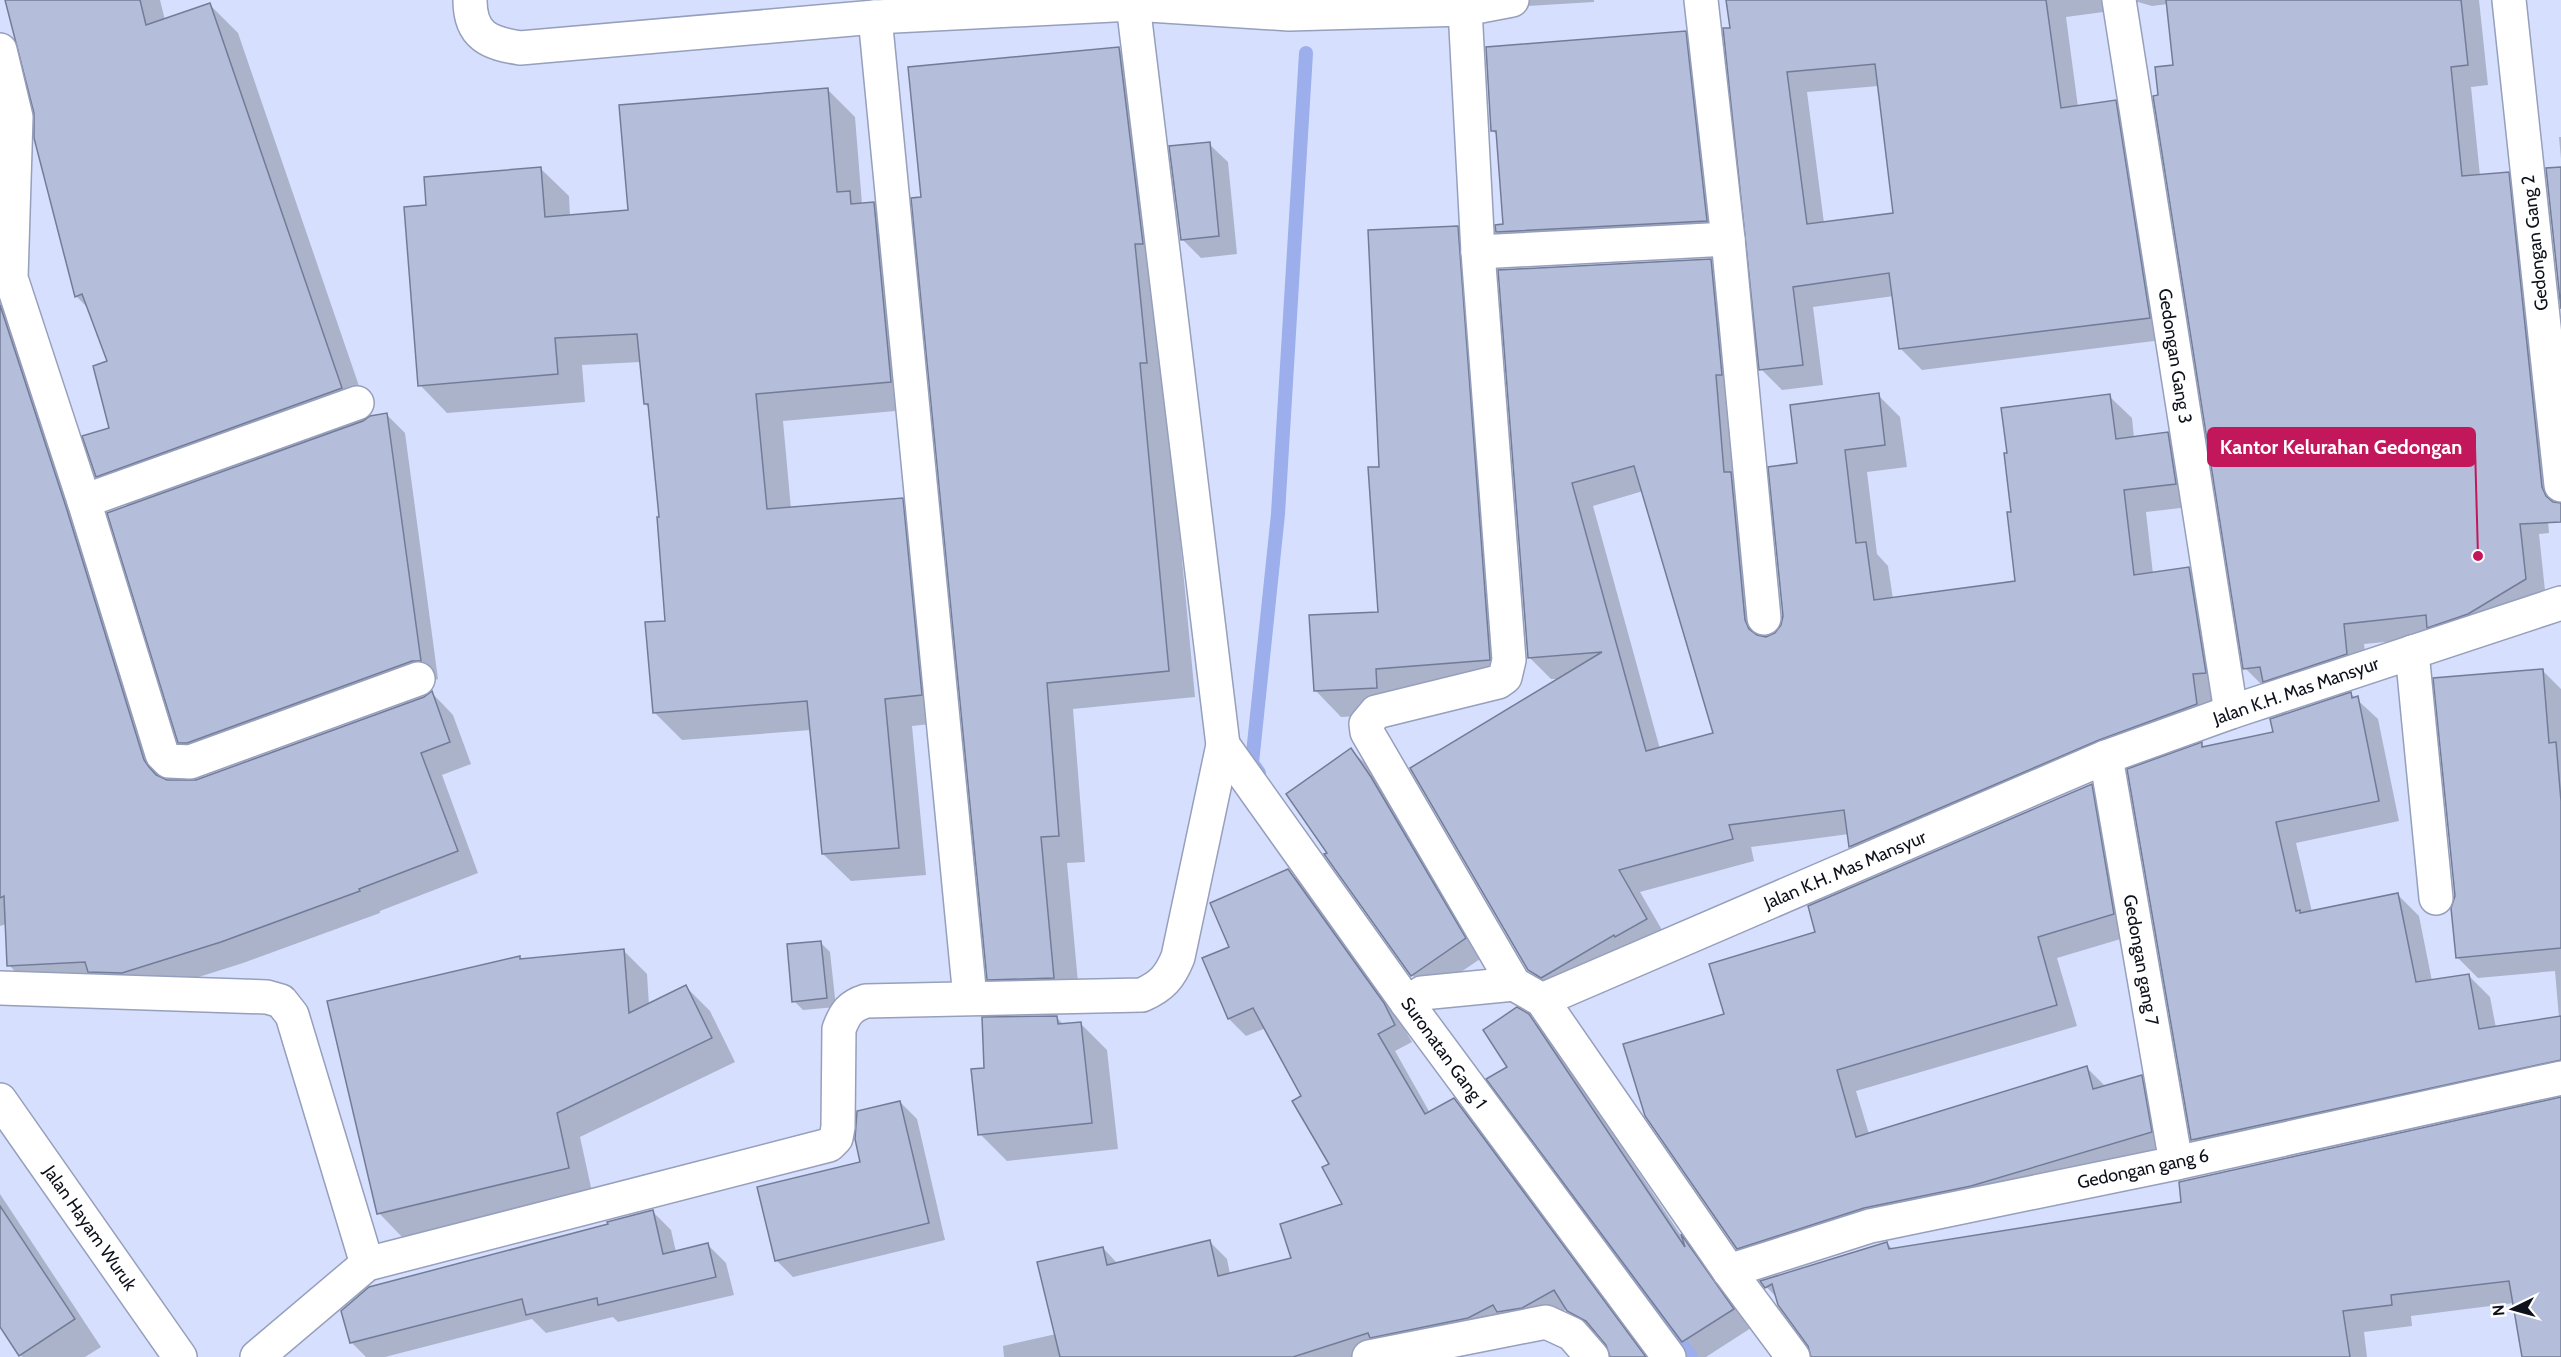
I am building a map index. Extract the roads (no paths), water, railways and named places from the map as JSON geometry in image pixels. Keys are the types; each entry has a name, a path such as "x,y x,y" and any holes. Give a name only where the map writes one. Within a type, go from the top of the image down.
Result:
{"street":[{"path":"470,0 470,15 483,37 496,45 520,48 875,17 1133,4 1465,9 1512,0"},
{"path":"1701,0 1728,239 1764,618"},
{"name":"Gedongan Gang 3","path":"2121,0 2231,712"},
{"name":"Gedongan Gang 2","path":"2509,0 2561,486"},
{"path":"256,1357 367,1264 829,1145 836,1138 838,1127 839,1029 844,1015 853,1005 866,1001 1142,995 1158,988 1171,975 1178,957 1223,745 1133,4"},
{"path":"1465,9 1478,252 1508,670 1505,677 1498,682 1376,712 1366,724 1367,732 1514,984 1542,1000 1728,1270 1792,1357"},
{"path":"875,17 970,998"},
{"path":"0,50 15,117 6,280 84,501 162,754 169,761 190,762 417,680"},
{"path":"1478,252 1728,239"},
{"path":"84,501 357,404"},
{"name":"Jalan K.H. Mas Mansyur","path":"1542,1000 2106,757 2231,712 2561,603"},
{"path":"2412,652 2436,898"},
{"name":"Suronatan Gang 1","path":"1223,745 1407,1003 1669,1357"},
{"name":"Gedongan gang 7","path":"2106,757 2176,1163"},
{"path":"1407,1003 1422,993 1514,984"},
{"path":"0,988 267,997 281,1001 292,1015 367,1264"},
{"name":"Gedongan gang 6","path":"1728,1270 1870,1226 2176,1163 2561,1078"},
{"name":"Jalan Hayam Wuruk","path":"0,1100 180,1357"},
{"path":"1369,1357 1546,1322 1572,1334 1592,1357"}],"waterway":[{"path":"1259,773 1252,763 1278,514 1306,53"},
{"path":"1559,1181 1691,1357"}],"place":[{"name":"Kantor Kelurahan Gedongan","path":"2478,556"}]}
